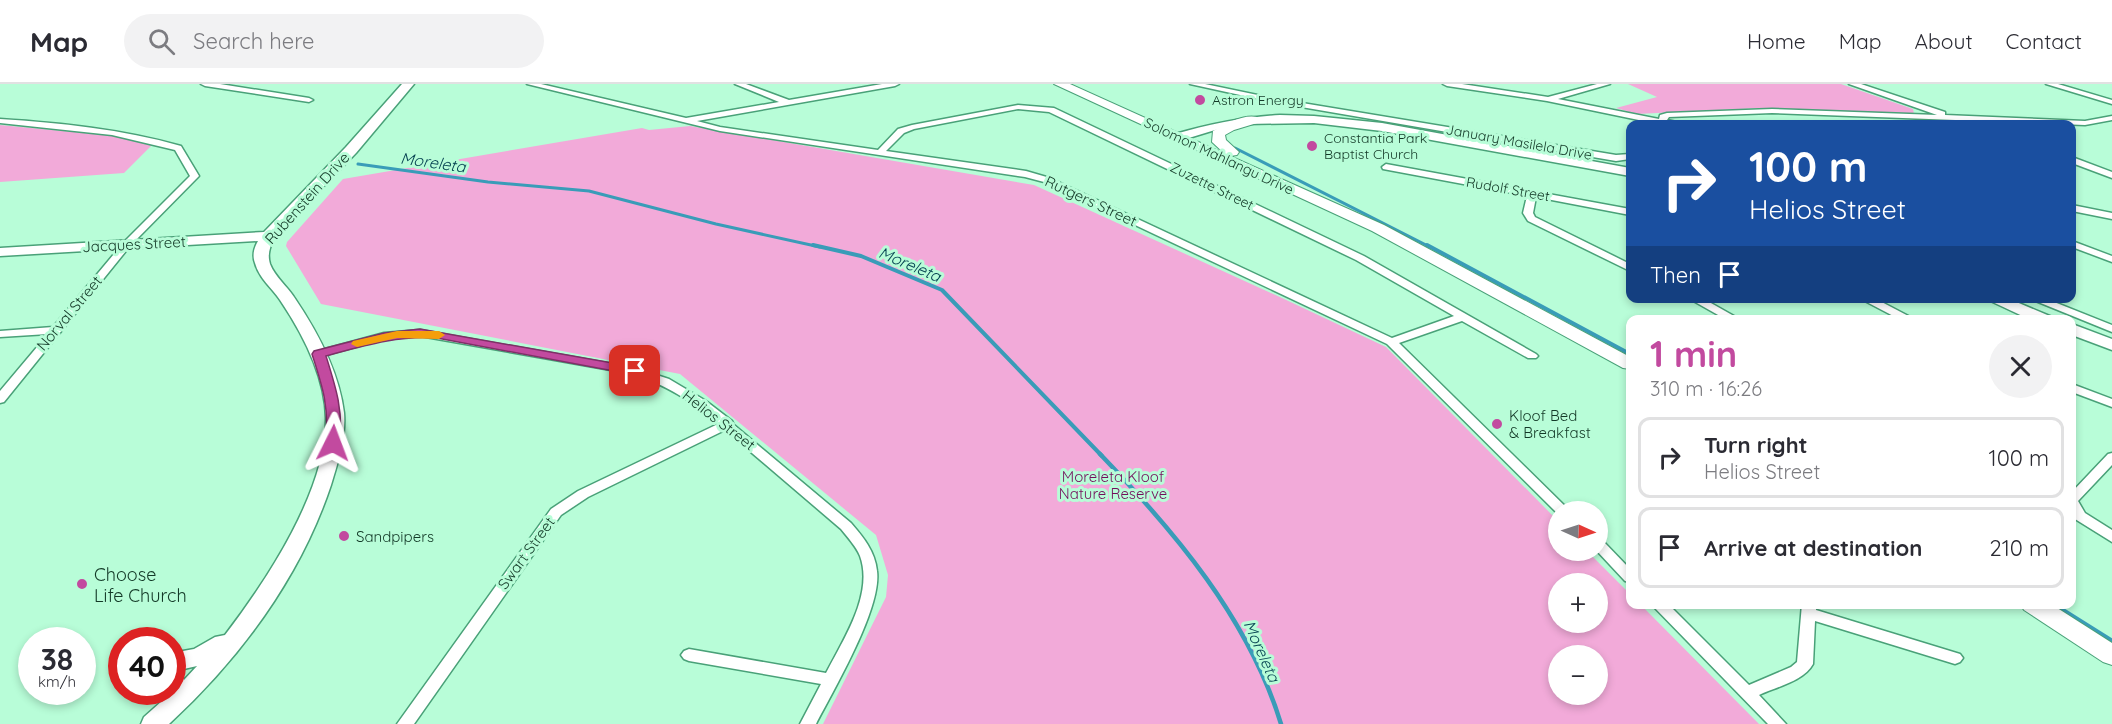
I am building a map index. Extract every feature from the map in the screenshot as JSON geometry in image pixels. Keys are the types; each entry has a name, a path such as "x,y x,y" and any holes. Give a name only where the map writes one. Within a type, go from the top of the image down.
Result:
{"main road":[{"name":"Solomon Mahlangu Drive","path":"1060,84 1181,134 1232,152 1338,205 1378,228"},
{"name":"Solomon Mahlangu Drive","path":"1076,84 1378,228 1626,362"},
{"path":"1232,152 1219,142 1218,134 1229,127 1252,120"},
{"path":"2040,609 2112,654"}],"street":[{"path":"205,84 309,100"},
{"path":"243,90 256,84"},
{"name":"Rubenstein Drive","path":"156,722 239,634 268,594 302,536 327,467 333,443 335,417 333,399 318,354 286,297 265,269 261,257 262,247 268,236 351,150 408,84"},
{"name":"Rutgers Street","path":"531,84 682,121 742,133 1026,174 1047,180 1391,342 1554,501"},
{"path":"739,84 787,102"},
{"path":"661,124 871,86 895,84"},
{"name":"January Masilela Drive","path":"1194,84 1229,92 1616,158 1626,157"},
{"path":"1447,84 1546,99 1648,120"},
{"path":"1546,99 1606,84"},
{"path":"1854,84 1959,120"},
{"path":"2050,84 2112,102"},
{"name":"Zuzette Street","path":"879,153 901,131 912,127 1018,107 1051,110 1360,258 1533,356"},
{"path":"1663,120 1664,117 1672,115 1757,111 2006,120"},
{"name":"January Masilela Drive","path":"1181,134 1224,122 1274,116 1316,116 1626,171"},
{"name":"January Masilela Drive","path":"1181,134 1252,120 1297,118 1359,123"},
{"path":"2076,123 2112,118"},
{"name":"Norval Street","path":"0,121 118,132 178,148 193,170 193,179 127,244 54,330 0,399"},
{"path":"2076,162 2112,175"},
{"name":"Rudolf Street","path":"1386,167 1626,211"},
{"path":"1532,194 1527,213 1531,219 1626,266"},
{"path":"2076,209 2112,216"},
{"name":"Jacques Street","path":"0,252 268,236"},
{"path":"2076,246 2112,259"},
{"path":"1703,303 1726,315"},
{"path":"1875,303 1900,315"},
{"path":"2004,303 2034,315"},
{"path":"2045,303 2076,315"},
{"path":"2076,315 2112,329"},
{"path":"1391,342 1462,317"},
{"path":"0,334 54,330"},
{"path":"2076,331 2112,345"},
{"name":"Helios Street","path":"318,354 397,334 437,335 635,371 682,390 728,424 846,526 864,548 870,562 869,596 860,623 808,724"},
{"path":"2076,390 2112,403"},
{"name":"Swart Street","path":"405,724 556,512 583,494 728,424"},
{"path":"2076,497 2112,457"},
{"path":"2076,508 2080,516 2112,537"},
{"path":"1608,554 1626,573"},
{"path":"1663,609 1778,724"},
{"path":"1747,693 1797,671 1805,664 1809,609 1955,658"},
{"path":"186,659 198,657 239,634"},
{"path":"688,655 831,680"},
{"path":"156,722 164,705"}],"green space":[{"path":"1628,84 1841,84 1913,109 1914,114 1760,108 1637,114 1616,108 1657,97"},
{"path":"0,125 157,140 124,173 0,182"},
{"name":"Moreleta Kloof Nature Reserve","path":"690,126 1034,185 1386,347 1548,511 1548,561 1597,561 1626,590 1626,609 1645,609 1759,724 823,724 886,597 888,575 876,535 680,374 321,304 286,246 287,242 343,179 642,128 649,130"}],"waterway":[{"path":"1235,148 1430,247"},
{"name":"Moreleta","path":"358,164 488,182 589,191 716,224 820,247"},
{"name":"Moreleta","path":"813,245 861,256 942,290 1102,456"},
{"path":"1427,245 1626,352"},
{"name":"Moreleta","path":"1100,454 1155,514 1207,579 1250,648 1281,724"},
{"path":"2061,609 2112,641"}],"slow traffic":[{"path":"357,344 397,334 439,335"}],"place":[{"name":"Astron Energy","path":"1200,100"},
{"name":"Constantia Park Baptist Church","path":"1312,146"},
{"name":"Kloof Bed & Breakfast","path":"1497,424"},
{"name":"Sandpipers","path":"344,536"},
{"name":"Choose Life Church","path":"82,584"}],"route":[{"path":"333,443 335,417 333,399 318,354 384,336 420,333 437,335 635,371"}]}
